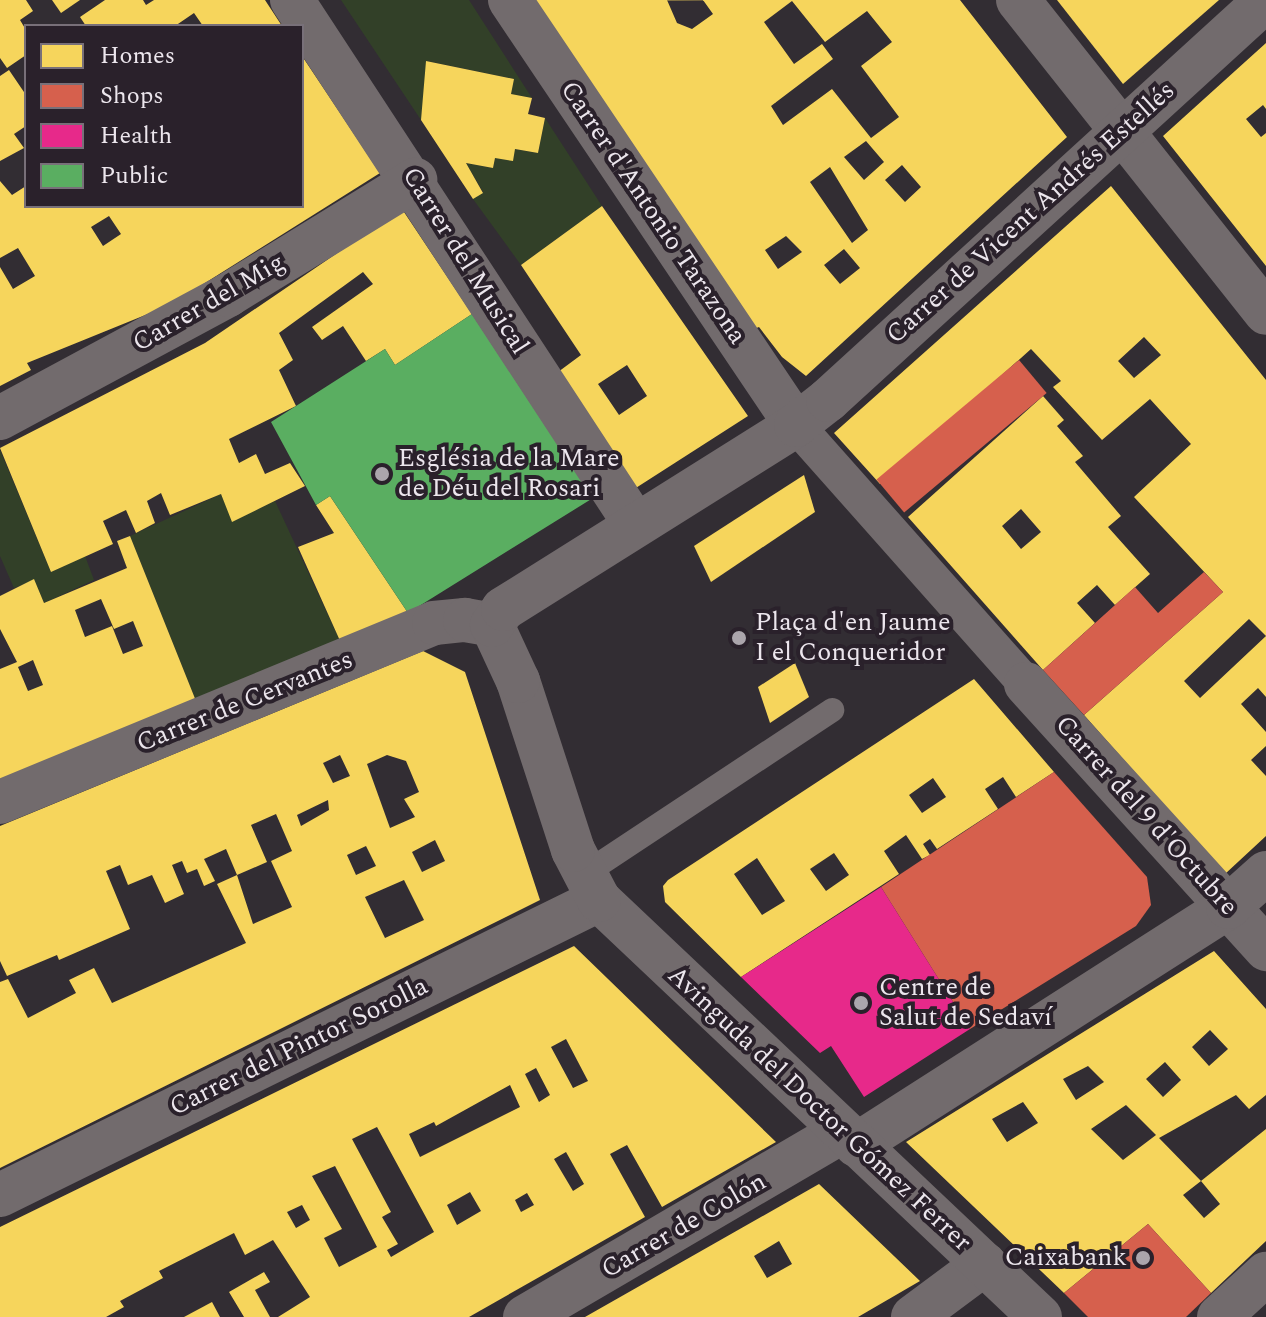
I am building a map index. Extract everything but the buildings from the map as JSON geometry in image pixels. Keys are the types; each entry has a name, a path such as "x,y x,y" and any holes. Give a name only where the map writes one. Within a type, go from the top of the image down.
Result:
{"street":[{"name":"Carrer del Musical","path":"292,0 415,180 635,524"},
{"name":"Carrer d'Antonio Tarazona","path":"510,0 796,425"},
{"path":"1018,0 1266,313"},
{"name":"Carrer de Vicent Andrés Estellés","path":"796,425 1266,0"},
{"name":"Carrer del Mig","path":"0,418 228,295 415,180"},
{"path":"591,888 518,681 492,625 503,609 796,425 1026,684"},
{"name":"Carrer de Cervantes","path":"0,802 434,623 465,620 492,625"},
{"name":"Carrer del 9 d'Octubre","path":"1026,684 1266,949"},
{"name":"Carrer de Colón","path":"525,1317 849,1139 1228,907 1266,873"},
{"name":"Avinguda del Doctor Gómez Ferrer","path":"591,888 849,1139 1040,1317"},
{"name":"Carrer del Pintor Sorolla","path":"0,1195 591,888"},
{"path":"913,1317 984,1264"},
{"path":"1219,1317 1266,1274"}],"lane":[{"path":"591,888 832,710"}],"green space":[{"path":"341,0 469,0 532,98 511,94 513,79 427,61 421,120"},
{"path":"545,118 602,206 521,265 473,199 483,192 466,163 493,168 495,158 515,149 538,153"},
{"path":"0,450 51,572 85,556 94,580 44,603 34,580 14,588 0,556"},
{"path":"221,494 233,521 275,501 341,643 196,701 130,536"}],"place":[{"name":"Església de la Mare de Déu del Rosari","path":"382,474"},
{"name":"Plaça d'en Jaume I el Conqueridor","path":"739,638"},
{"name":"Centre de Salut de Sedaví","path":"861,1003"},
{"name":"Caixabank","path":"1143,1258"}]}
